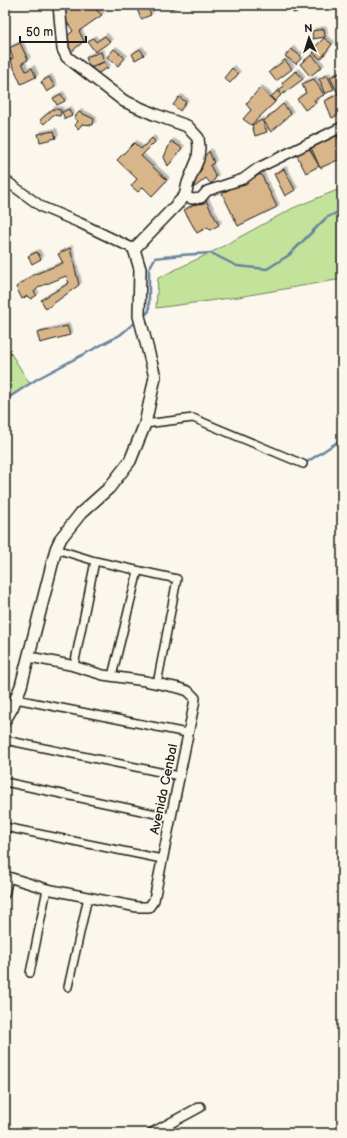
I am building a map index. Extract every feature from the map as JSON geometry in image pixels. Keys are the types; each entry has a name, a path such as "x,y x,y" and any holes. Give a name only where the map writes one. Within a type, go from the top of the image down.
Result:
{"street":[{"path":"59,5 63,49 67,57 124,101 156,115 187,126 196,134 199,142 198,159 188,183 185,196 134,249"},
{"path":"185,196 192,199 201,198 207,191 243,179 258,168 342,127"},
{"path":"5,180 42,207 80,223 134,249 140,269 139,316 155,377 145,424 130,461 109,488 81,513 61,538 56,549 30,657 16,699 5,720"},
{"path":"145,424 193,418 303,464"},
{"path":"56,549 95,561 176,579 158,684"},
{"path":"74,666 95,561"},
{"path":"112,676 138,571"},
{"name":"Avenida Cenbal","path":"7,877 47,889 137,907 149,908 154,900 195,698 188,691 158,684 103,675 74,666 30,657"},
{"path":"16,699 187,733"},
{"path":"5,740 179,776"},
{"path":"5,782 170,817"},
{"path":"5,827 162,859"},
{"path":"5,895 7,877"},
{"path":"30,972 47,889"},
{"path":"68,988 88,897"},
{"path":"156,1132 200,1107"}],"green space":[{"path":"342,188 342,279 238,297 156,308 158,278 214,251 293,208"},
{"path":"5,344 30,384 5,400"}],"building":[{"path":"66,5 90,5 102,15 79,31 84,41 70,53 64,39 73,31 62,15 69,9"},
{"path":"147,5 151,15 141,19 137,9"},
{"path":"169,5 182,5 170,9"},
{"path":"292,5 304,5 305,10 293,13"},
{"path":"324,29 325,37 313,39 312,31"},
{"path":"105,36 110,42 95,52 88,42 93,38 96,42"},
{"path":"324,38 332,44 321,59 313,53 317,47 316,46"},
{"path":"20,43 28,60 22,63 26,71 32,68 36,77 21,84 10,59 13,58 9,48"},
{"path":"114,49 125,58 118,66 107,57"},
{"path":"140,49 144,55 135,60 132,54"},
{"path":"291,49 302,57 296,64 285,56"},
{"path":"101,52 104,62 89,67 86,57"},
{"path":"312,55 322,67 310,76 300,64"},
{"path":"285,60 292,69 276,81 269,72"},
{"path":"104,62 108,68 94,75 91,68"},
{"path":"232,68 238,74 230,83 224,78"},
{"path":"296,71 303,79 283,94 279,90 284,86 282,83"},
{"path":"342,72 342,113 332,118 325,101 338,94 330,77"},
{"path":"327,75 334,89 325,94 319,79"},
{"path":"49,77 55,87 47,92 41,82"},
{"path":"314,79 324,95 314,100 316,103 305,110 297,99 306,93 302,84"},
{"path":"260,88 275,102 251,125 243,119 251,110 246,104"},
{"path":"277,91 281,95 275,101 271,97"},
{"path":"61,94 65,101 57,105 53,98"},
{"path":"179,97 186,102 180,111 173,105"},
{"path":"283,104 291,114 271,132 264,121"},
{"path":"53,109 61,110 60,116 53,115 44,124 40,120"},
{"path":"69,109 72,116 65,119 62,112"},
{"path":"79,112 94,119 93,125 82,124 78,129 75,125 78,121 74,118"},
{"path":"262,120 267,132 255,136 252,125"},
{"path":"54,131 56,138 40,142 38,134"},
{"path":"336,133 342,147 342,160 338,160 320,168 310,145"},
{"path":"152,138 155,142 141,156 167,180 152,196 143,187 138,192 131,186 137,179 117,160 134,143 141,149"},
{"path":"171,141 182,148 168,166 164,157"},
{"path":"309,148 319,166 306,173 296,154"},
{"path":"209,151 214,163 210,165 216,177 211,184 206,178 195,187 192,180 202,169 200,162"},
{"path":"284,169 295,190 285,196 274,174"},
{"path":"261,174 277,207 238,226 222,193"},
{"path":"205,199 219,225 210,230 208,227 197,233 184,210"},
{"path":"70,248 79,285 46,309 41,300 69,283 66,276 39,287 34,292 37,295 31,299 27,296 22,299 16,287 33,275 63,263 58,254"},
{"path":"37,252 41,259 32,264 28,256"},
{"path":"67,326 70,335 40,343 37,333"}],"waterway":[{"path":"146,314 149,311 149,269 155,258 211,253 237,266 267,269 289,255 326,218 342,210"},
{"path":"5,400 37,379 120,335 133,324"},
{"path":"304,464 339,441 342,431"}]}
